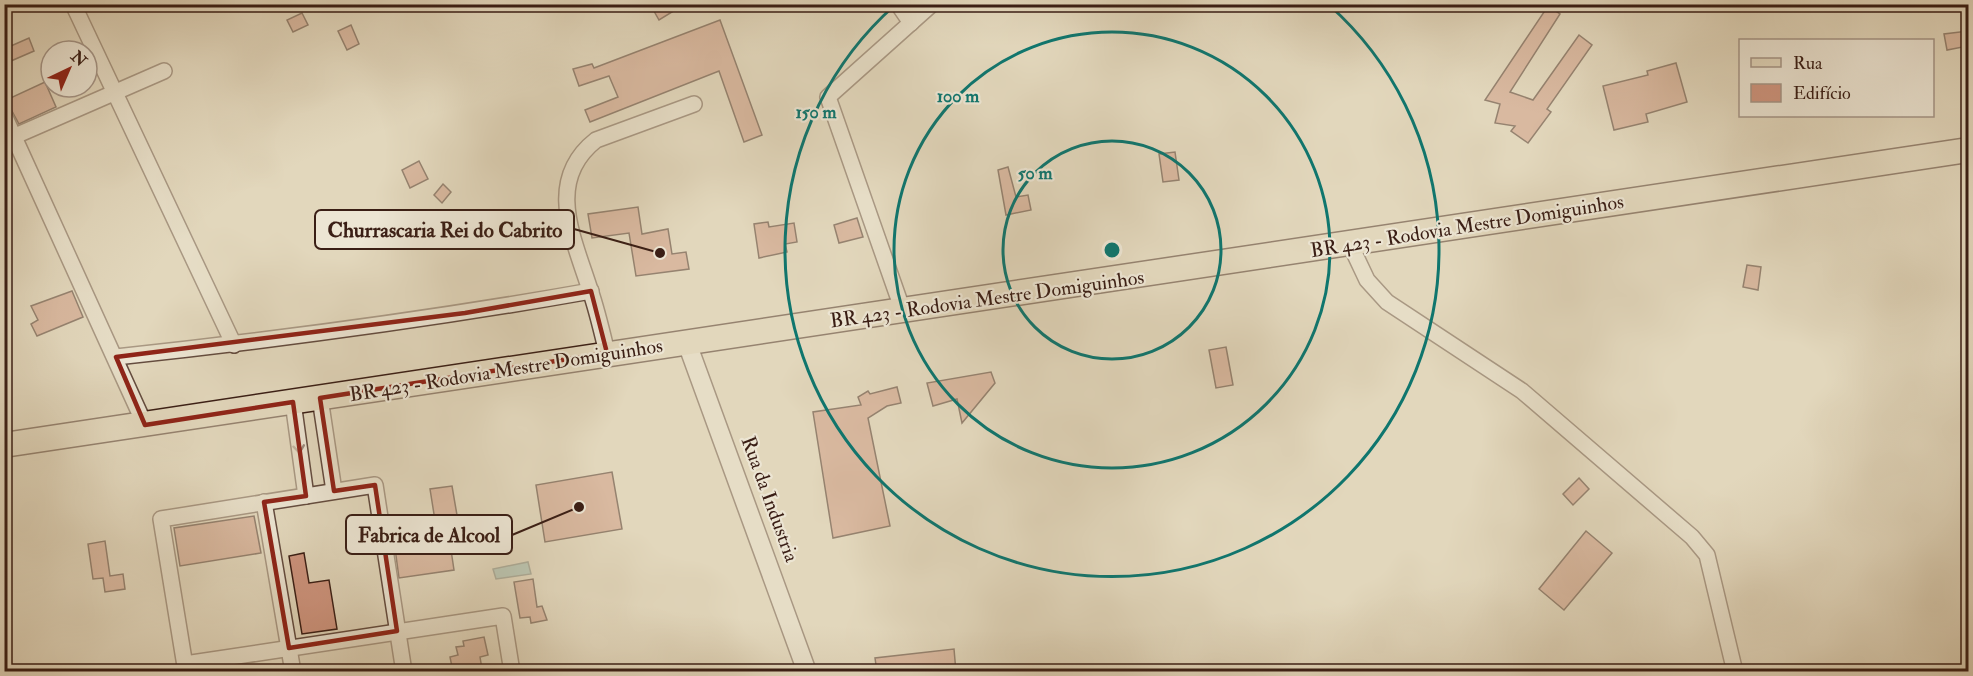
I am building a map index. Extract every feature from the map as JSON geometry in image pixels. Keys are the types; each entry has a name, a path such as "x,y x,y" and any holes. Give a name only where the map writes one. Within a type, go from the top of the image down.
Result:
{"main road":[{"name":"BR 423 - Rodovia Mestre Domiguinhos","path":"4,445 607,353 903,312 1968,150"}],"street":[{"path":"73,4 234,345"},
{"path":"898,4 911,23"},
{"path":"903,312 828,97 932,4"},
{"path":"15,136 164,71"},
{"path":"607,353 591,291 571,237 567,205 572,172 579,157 596,140 694,104"},
{"path":"4,115 145,425"},
{"path":"1350,244 1367,280 1387,302 1522,391 1692,537 1707,555 1735,672"},
{"path":"116,357 234,345 465,313 591,291"},
{"name":"Rua da Industria","path":"687,343 807,672"},
{"path":"320,398 334,491"},
{"path":"293,402 306,496"},
{"path":"404,672 398,631 375,485 161,519 186,668 289,648 398,631 503,616 512,672"},
{"path":"264,502 293,672"}],"highlighted area":[{"path":"591,291 607,353 320,398 334,491 375,485 397,631 289,648 264,502 306,496 293,402 145,425 116,357 465,313"}],"water":[{"path":"528,562 531,574 496,579 493,569"}],"building":[{"path":"650,4 667,4 672,12 659,20"},
{"path":"1548,6 1560,14 1510,92 1533,100 1579,35 1592,45 1547,109 1551,112 1528,143 1511,131 1515,126 1495,123 1500,104 1485,100"},
{"path":"302,13 308,25 293,32 287,20"},
{"path":"720,20 762,135 744,142 719,71 590,122 585,110 618,97 609,76 579,86 573,69 592,64 594,68"},
{"path":"351,25 359,44 347,50 338,31"},
{"path":"1968,31 1968,46 1947,50 1944,34"},
{"path":"29,38 34,51 4,64 4,49"},
{"path":"1676,63 1687,102 1646,114 1648,122 1614,130 1603,86 1648,75 1647,71"},
{"path":"39,85 39,99 52,99 56,107 19,124 6,100"},
{"path":"1175,152 1179,180 1163,182 1159,154"},
{"path":"419,161 428,179 410,188 402,170"},
{"path":"1008,167 1016,197 1028,195 1031,210 1006,215 998,170"},
{"path":"443,184 451,192 442,203 434,195"},
{"path":"638,207 642,234 668,229 672,254 686,252 689,269 636,276 629,233 592,238 588,214"},
{"path":"857,218 863,237 839,243 834,225"},
{"path":"768,222 769,227 794,223 797,242 785,244 787,252 759,258 754,224"},
{"path":"1747,265 1761,267 1758,290 1743,287"},
{"path":"72,291 83,317 37,336 31,324 38,320 31,306"},
{"path":"1226,347 1233,385 1216,388 1209,350"},
{"path":"991,372 995,383 962,423 957,399 933,406 927,383"},
{"path":"897,387 901,403 887,406 868,418 890,526 833,538 813,412 861,405 858,397 868,391 870,394"},
{"path":"612,472 622,529 545,542 536,485"},
{"path":"1579,478 1589,489 1573,505 1563,494"},
{"path":"452,486 458,521 447,523 454,570 399,578 395,548 432,543 431,534 437,533 430,489"},
{"path":"254,516 261,553 180,566 174,528"},
{"path":"1586,531 1612,553 1564,610 1539,589"},
{"path":"105,541 110,576 123,574 125,589 105,592 103,578 93,579 88,544"},
{"path":"304,553 309,583 329,580 337,629 302,634 289,556"},
{"path":"533,579 537,607 542,606 547,620 531,623 530,617 520,618 514,582"},
{"path":"484,637 488,655 480,657 482,669 453,672 450,657 458,655 456,647 464,646 463,641"},
{"path":"954,649 956,672 877,672 875,658"}],"place":[{"name":"Churrascaria Rei do Cabrito","path":"660,253"},
{"name":"Fabrica de Alcool","path":"579,507"}]}
